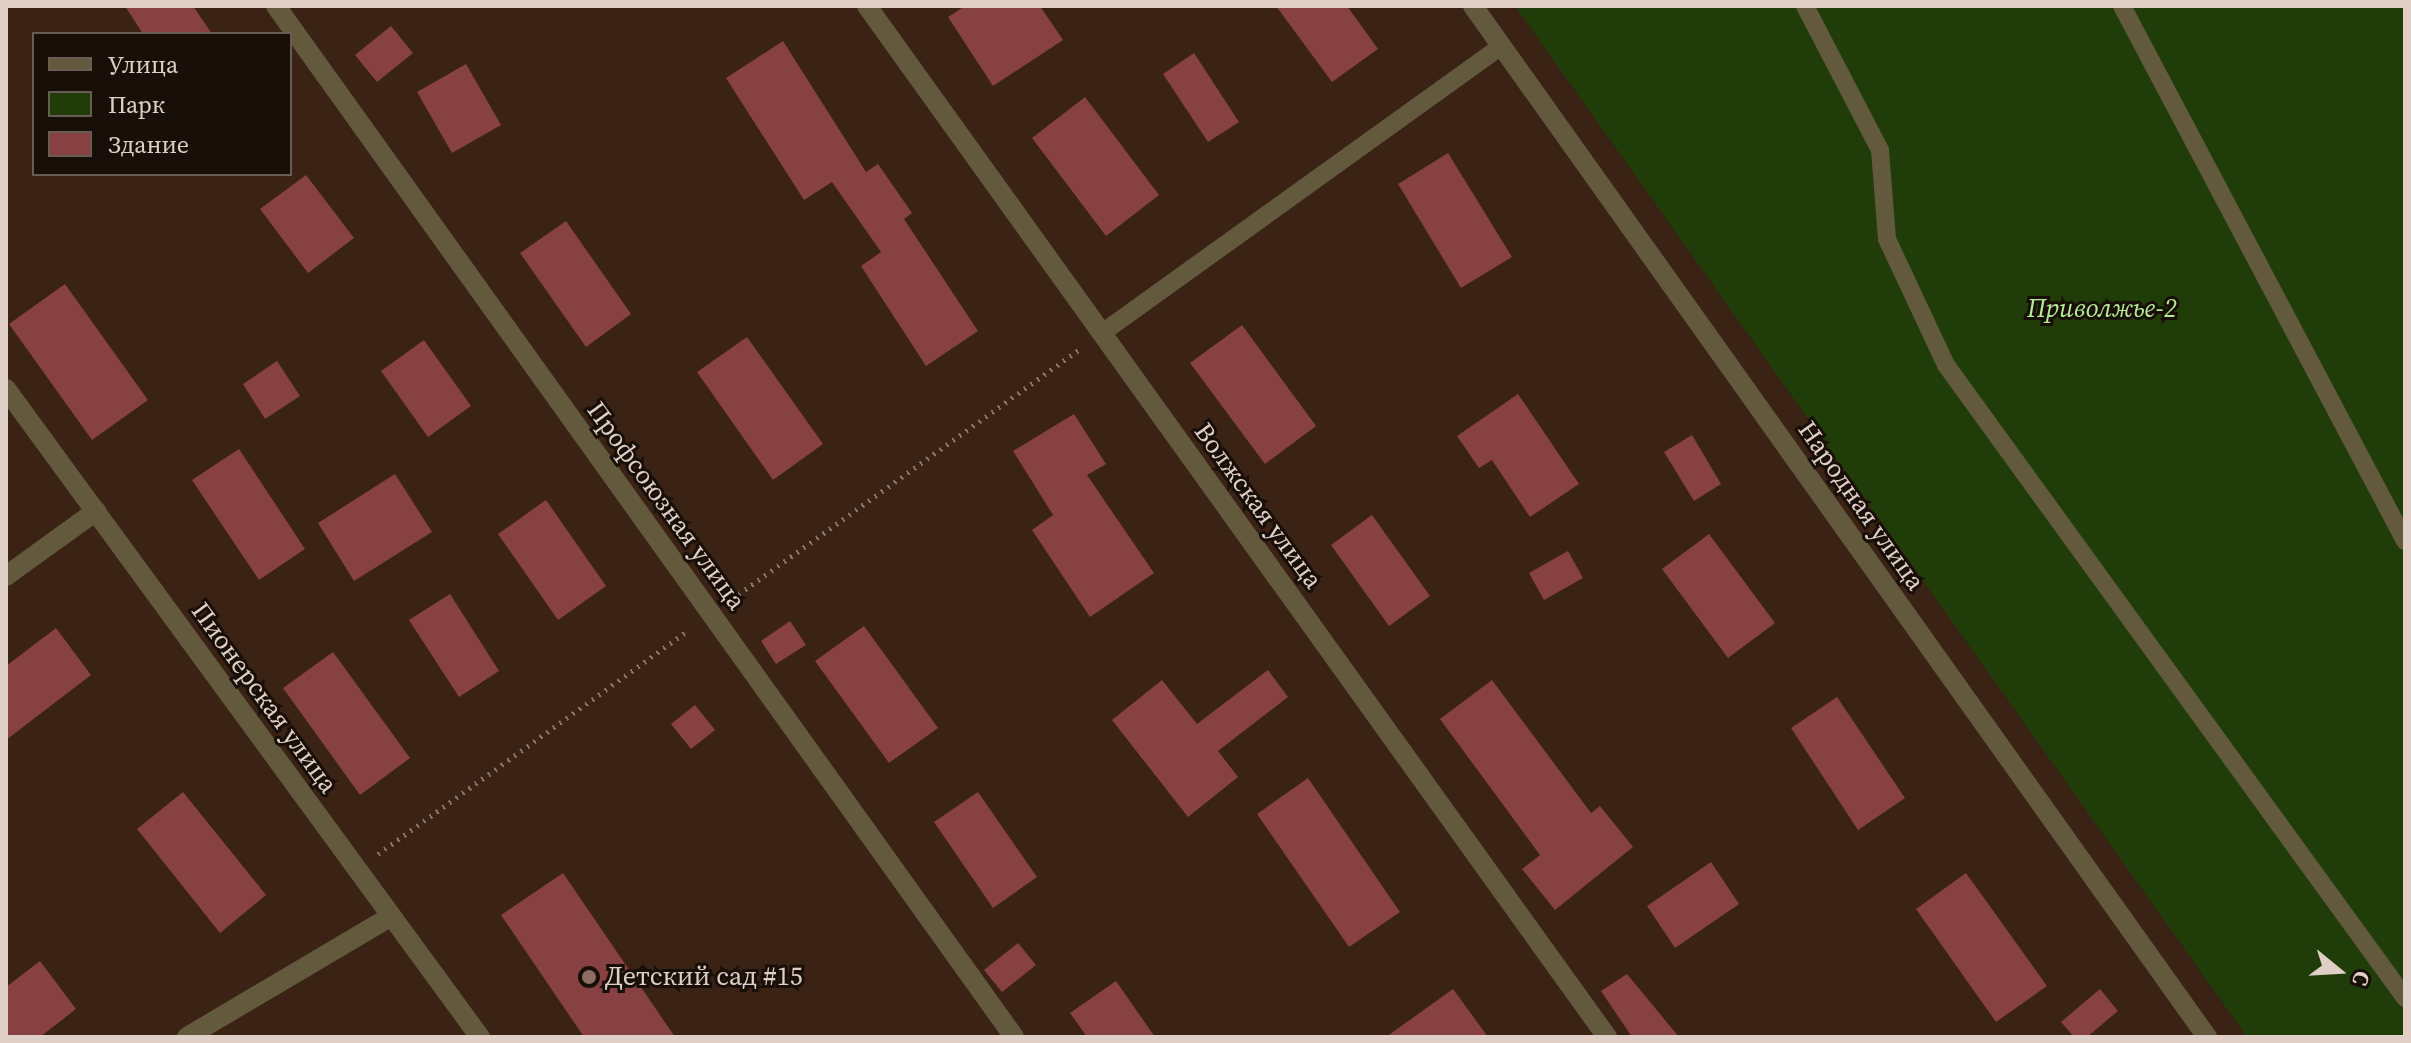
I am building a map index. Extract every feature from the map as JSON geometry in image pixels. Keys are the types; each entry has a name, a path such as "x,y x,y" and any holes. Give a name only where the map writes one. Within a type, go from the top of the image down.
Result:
{"street":[{"name":"Профсоюзная улица","path":"276,6 1014,1037"},
{"name":"Волжская улица","path":"867,6 1607,1037"},
{"name":"Народная улица","path":"1473,6 2207,1037"},
{"name":"Пионерская улица","path":"6,389 480,1037"},
{"path":"6,576 96,511"},
{"path":"187,1037 390,917"}],"lane":[{"path":"1805,6 1880,150 1887,239 1946,365 2405,998"},
{"path":"2122,6 2405,541"},
{"path":"1102,333 1501,46"}],"green space":[{"name":"Приволжье-2","path":"1515,6 2405,6 2405,1037 2247,1037"}],"building":[{"path":"125,6 193,6 211,32 142,32"},
{"path":"965,6 1040,6 1063,40 993,86 948,17"},
{"path":"1276,6 1347,6 1378,49 1332,82"},
{"path":"391,26 413,53 377,82 355,55"},
{"path":"783,41 866,172 878,164 912,213 904,219 978,331 926,366 861,266 881,252 832,182 804,200 726,78"},
{"path":"1194,53 1239,122 1208,142 1163,74"},
{"path":"466,64 501,125 452,153 417,92"},
{"path":"1085,97 1159,195 1106,236 1032,138"},
{"path":"1448,153 1512,257 1461,288 1398,184"},
{"path":"306,175 354,238 308,273 260,209"},
{"path":"566,221 631,314 586,347 520,253"},
{"path":"65,284 148,400 92,440 9,324"},
{"path":"1242,325 1316,426 1265,464 1190,363"},
{"path":"747,337 823,444 773,480 697,372"},
{"path":"424,340 471,406 428,437 381,371"},
{"path":"277,361 300,396 265,419 243,384"},
{"path":"1518,394 1579,484 1530,517 1492,460 1479,468 1457,436"},
{"path":"1074,414 1106,464 1087,475 1154,573 1090,617 1032,530 1053,515 1013,451"},
{"path":"1692,435 1721,484 1694,501 1664,452"},
{"path":"239,449 305,549 259,580 192,480"},
{"path":"395,474 432,532 354,581 318,523"},
{"path":"546,500 606,586 558,620 498,534"},
{"path":"1372,515 1430,596 1389,626 1331,545"},
{"path":"1709,534 1775,623 1728,658 1662,569"},
{"path":"1568,551 1583,578 1544,600 1529,573"},
{"path":"450,594 499,671 459,697 409,620"},
{"path":"790,621 806,645 776,664 761,641"},
{"path":"864,626 938,728 889,763 815,661"},
{"path":"56,628 91,675 6,740 6,666"},
{"path":"333,652 410,758 360,795 283,688"},
{"path":"1268,670 1288,697 1218,751 1238,777 1188,817 1112,720 1162,680 1197,724"},
{"path":"1492,680 1591,813 1600,806 1633,847 1555,910 1522,869 1540,855 1440,719"},
{"path":"1837,697 1905,798 1858,830 1791,728"},
{"path":"695,705 715,730 691,749 671,724"},
{"path":"1308,778 1400,912 1349,947 1257,814"},
{"path":"183,792 266,895 220,933 137,829"},
{"path":"978,792 1037,877 993,908 934,822"},
{"path":"1711,862 1739,904 1675,948 1647,906"},
{"path":"563,873 675,1037 584,1037 501,915"},
{"path":"1966,873 2047,986 1996,1022 1916,909"},
{"path":"1018,943 1036,965 1002,992 984,970"},
{"path":"40,961 76,1009 40,1037 6,1037 6,987"},
{"path":"1627,974 1679,1037 1632,1037 1601,991"},
{"path":"1116,981 1155,1037 1087,1037 1070,1013"},
{"path":"1453,989 1488,1037 1386,1037"},
{"path":"2100,989 2118,1011 2087,1037 2074,1037 2061,1022"}],"place":[{"name":"Детский сад #15","path":"589,977"}]}
